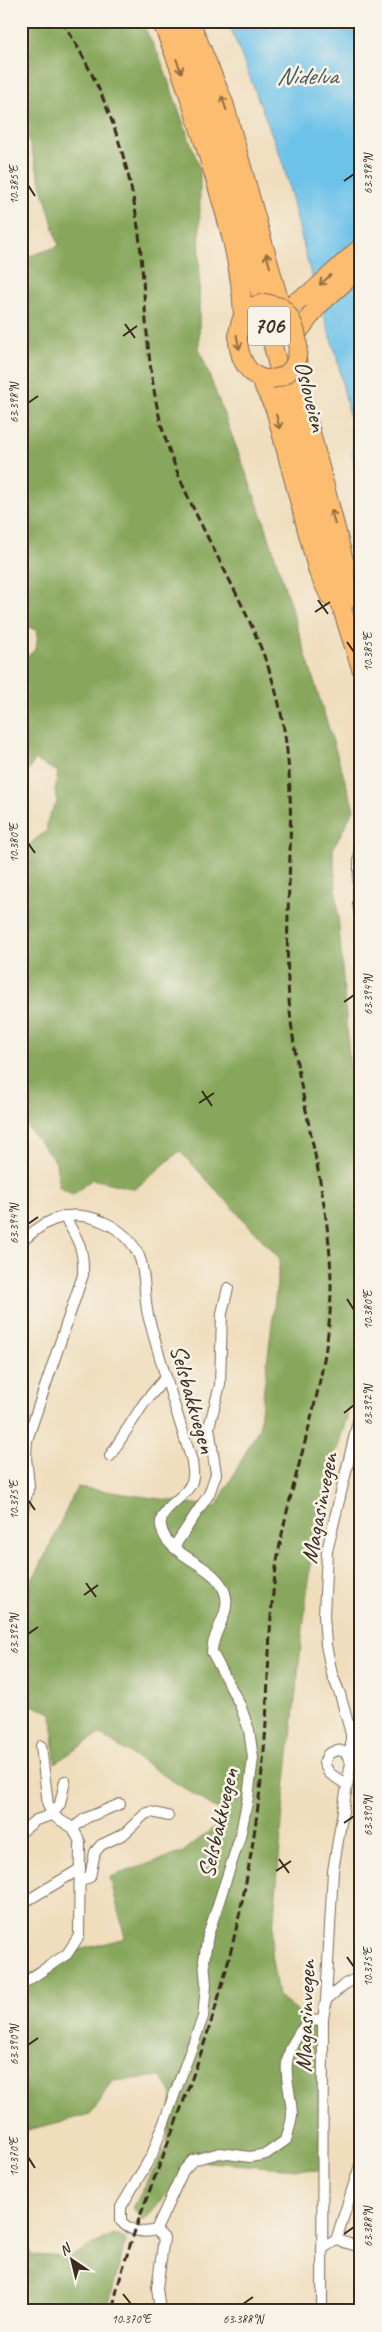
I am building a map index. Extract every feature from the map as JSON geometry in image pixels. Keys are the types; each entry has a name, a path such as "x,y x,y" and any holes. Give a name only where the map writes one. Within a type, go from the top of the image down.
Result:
{"highway":[{"name":"706","path":"161,21 185,82 224,211 248,311"},
{"name":"Osloveien","path":"176,21 193,59 216,126 239,208 330,568 361,668"},
{"name":"706","path":"190,21 208,60 229,118 282,308 292,321 296,335 302,398 345,564 350,635"},
{"name":"706","path":"350,635 318,572 266,378 246,365 239,348 237,332 248,311 264,303 282,308 313,290 361,247"},
{"name":"706","path":"296,335 318,306 361,267"},
{"name":"706","path":"266,378 288,372 297,358"}],"street":[{"path":"360,834 358,904 361,923"},
{"name":"Selsbakkvegen","path":"21,1242 43,1225 64,1216 81,1215 101,1221 125,1236 133,1245 142,1269 148,1317 192,1462 193,1478 187,1492 164,1513 161,1525 164,1536 174,1547 215,1576 224,1587 227,1600 224,1615 212,1643 212,1652 240,1705 249,1730 253,1758 240,1837 208,1935 204,1960 206,1985 203,2017 152,2155 121,2207 121,2221 125,2225 148,2233 156,2230"},
{"path":"21,1517 29,1486 26,1457 27,1440 83,1275 83,1255 64,1216"},
{"path":"174,1547 209,1494 216,1474 210,1427 221,1381 222,1313 228,1288"},
{"path":"110,1456 144,1402 166,1377"},
{"name":"Magasinvegen","path":"322,2311 323,2019 326,2000 333,1871 351,1762 351,1734 340,1694 332,1674 326,1645 324,1614 327,1551 361,1410"},
{"path":"21,1985 67,1954 79,1936 80,1842 73,1828 52,1815 48,1805 41,1746"},
{"path":"346,1785 329,1773 324,1763 328,1754 337,1750 345,1752 351,1762"},
{"path":"21,1832 36,1820 52,1815 60,1804 65,1781"},
{"path":"73,1828 86,1818 120,1804"},
{"path":"80,1882 90,1877 95,1852 101,1845 124,1834 145,1814 152,1812 168,1816"},
{"path":"23,1903 80,1869"},
{"path":"326,2000 345,1984 361,1976"},
{"path":"160,2311 157,2288 164,2238 156,2230 183,2171 193,2160 220,2153 250,2157 266,2154 286,2140 292,2116 285,2070 287,2055 291,2045 307,2024 314,2019 323,2019"},
{"path":"322,2249 336,2240 361,2162"},
{"path":"336,2240 361,2247"}],"green space":[{"path":"21,21 141,21 160,58 200,169 199,348 264,521 354,809 333,849 351,1081 361,1173 361,1372 315,1521 284,1799 271,1954 278,1996 316,2026 321,2171 195,2161 144,2221 133,2208 167,2145 172,2095 162,2076 112,2081 91,2114 24,2131 23,2199 21,2201 21,1980 75,1951 125,1938 110,1877 183,1852 228,1816 99,1734 55,1763 52,1713 28,1704 21,1685 21,1598 40,1566 77,1487 216,1507 259,1428 280,1259 180,1151 135,1189 92,1179 73,1195 59,1187 56,1162 21,1120 21,851 47,830 48,820 57,803 55,790 58,772 35,760 29,770 24,771 22,754 24,742 21,740 21,661 36,649 38,631 21,624 21,259 59,246 21,114"},
{"path":"113,2234 126,2239 107,2311 21,2311 21,2235 32,2255 70,2257"}],"water":[{"name":"Nidelva","path":"228,21 361,21 361,501 356,484 350,420 337,358 309,267 283,163"}],"railway":[{"path":"62,21 78,47 104,100 123,155 136,213 147,338 153,385 163,431 190,501 255,634 269,668 279,704 286,741 289,778 289,1000 298,1071 325,1211 331,1282 330,1318 325,1353 277,1561 270,1628 265,1739 256,1823 241,1907 206,2039 133,2236 121,2273 112,2311"}]}
